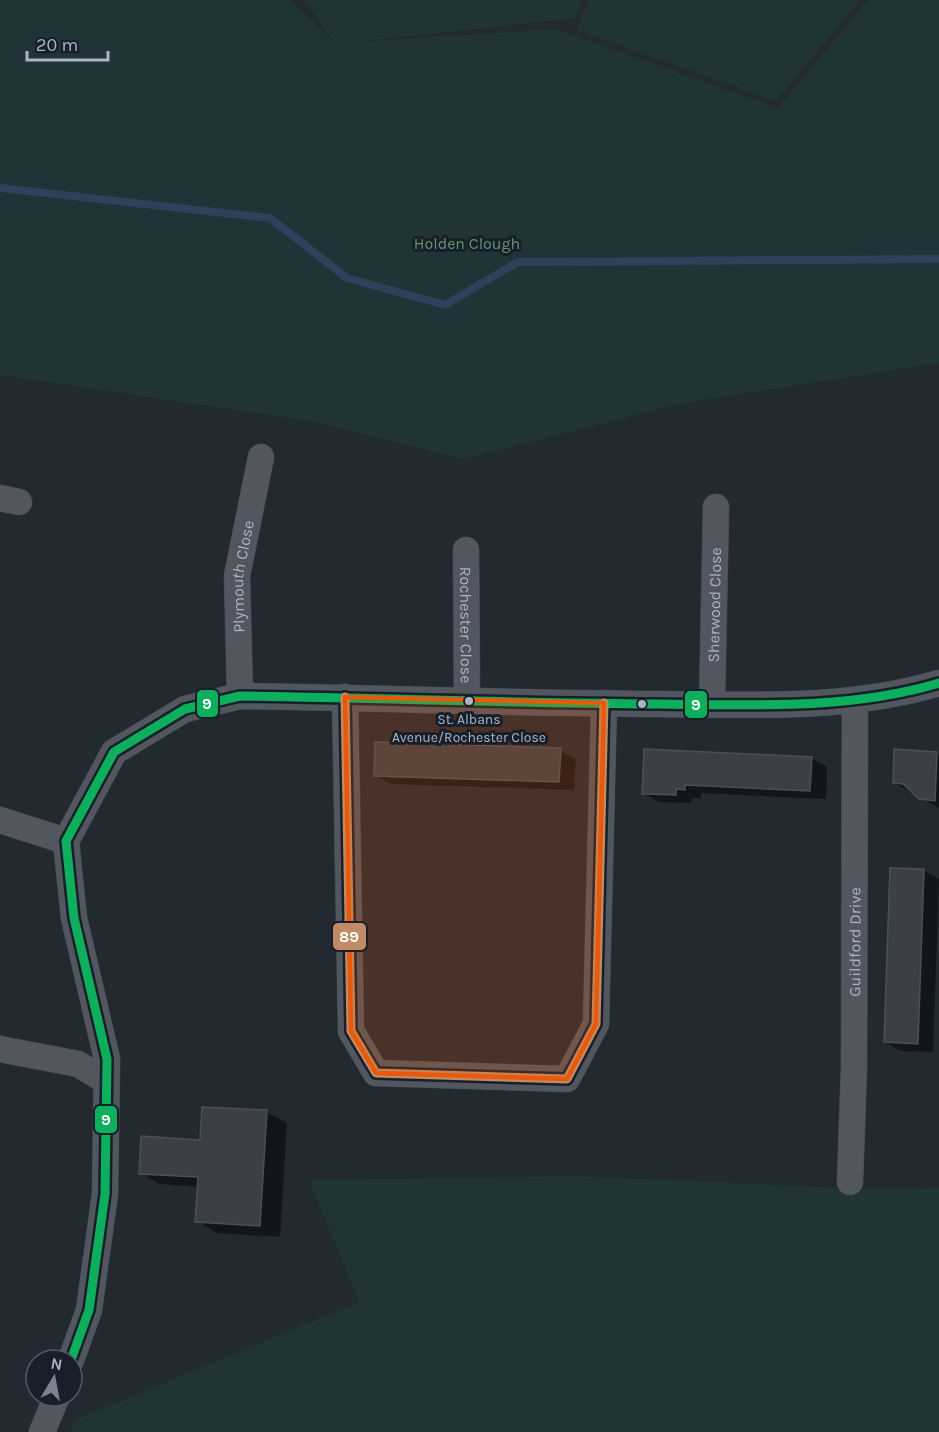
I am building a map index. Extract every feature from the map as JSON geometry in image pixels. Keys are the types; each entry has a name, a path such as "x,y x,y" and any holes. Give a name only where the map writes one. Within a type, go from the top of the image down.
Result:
{"street":[{"name":"Plymouth Close","path":"240,696 237,576 261,457"},
{"name":"Sherwood Close","path":"712,704 716,507"},
{"name":"Rochester Close","path":"466,550 467,700"},
{"path":"75,1348 89,1310 105,1194 107,1059 74,918 66,842 114,752 185,709 240,696 604,704 712,704 855,701 912,691 939,683"},
{"path":"345,697 351,1031 376,1073 567,1078 596,1024 604,704"},
{"name":"Guildford Drive","path":"850,1182 854,1067 855,701"},
{"path":"0,820 66,842"},
{"path":"0,1049 78,1064 105,1081"},
{"path":"42,1432 52,1408"}],"highlighted area":[{"path":"345,697 604,703 596,1024 567,1079 376,1073 351,1031"}],"green space":[{"name":"Holden Clough","path":"0,0 291,0 332,40 304,0 582,0 575,18 357,42 555,29 778,108 868,0 939,0 939,363 684,403 462,459 317,422 0,375"},
{"path":"589,0 860,0 776,101 577,30"},
{"path":"576,1176 870,1189 939,1188 939,1432 70,1432 75,1420 359,1302 309,1180"}],"building":[{"path":"375,742 561,748 559,782 374,776"},
{"path":"644,749 812,757 810,791 685,785 685,790 676,789 676,795 642,794"},
{"path":"894,749 937,752 935,801 919,799 903,784 893,783"},
{"path":"890,868 924,869 918,1044 884,1042"},
{"path":"202,1107 267,1110 260,1226 195,1222 198,1177 139,1174 141,1136 200,1140"}],"waterway":[{"path":"0,188 270,218 347,278 445,305 518,262 939,259"}],"transit line":[{"name":"9","path":"75,1348 89,1310 105,1194 107,1059 74,918 66,841 114,752 185,709 240,696 764,705 870,698 939,683"},
{"name":"89","path":"345,697 351,1031 376,1073 567,1079 596,1024 604,703"}],"place":[{"name":"St. Albans Avenue/Rochester Close","path":"469,701"}]}
